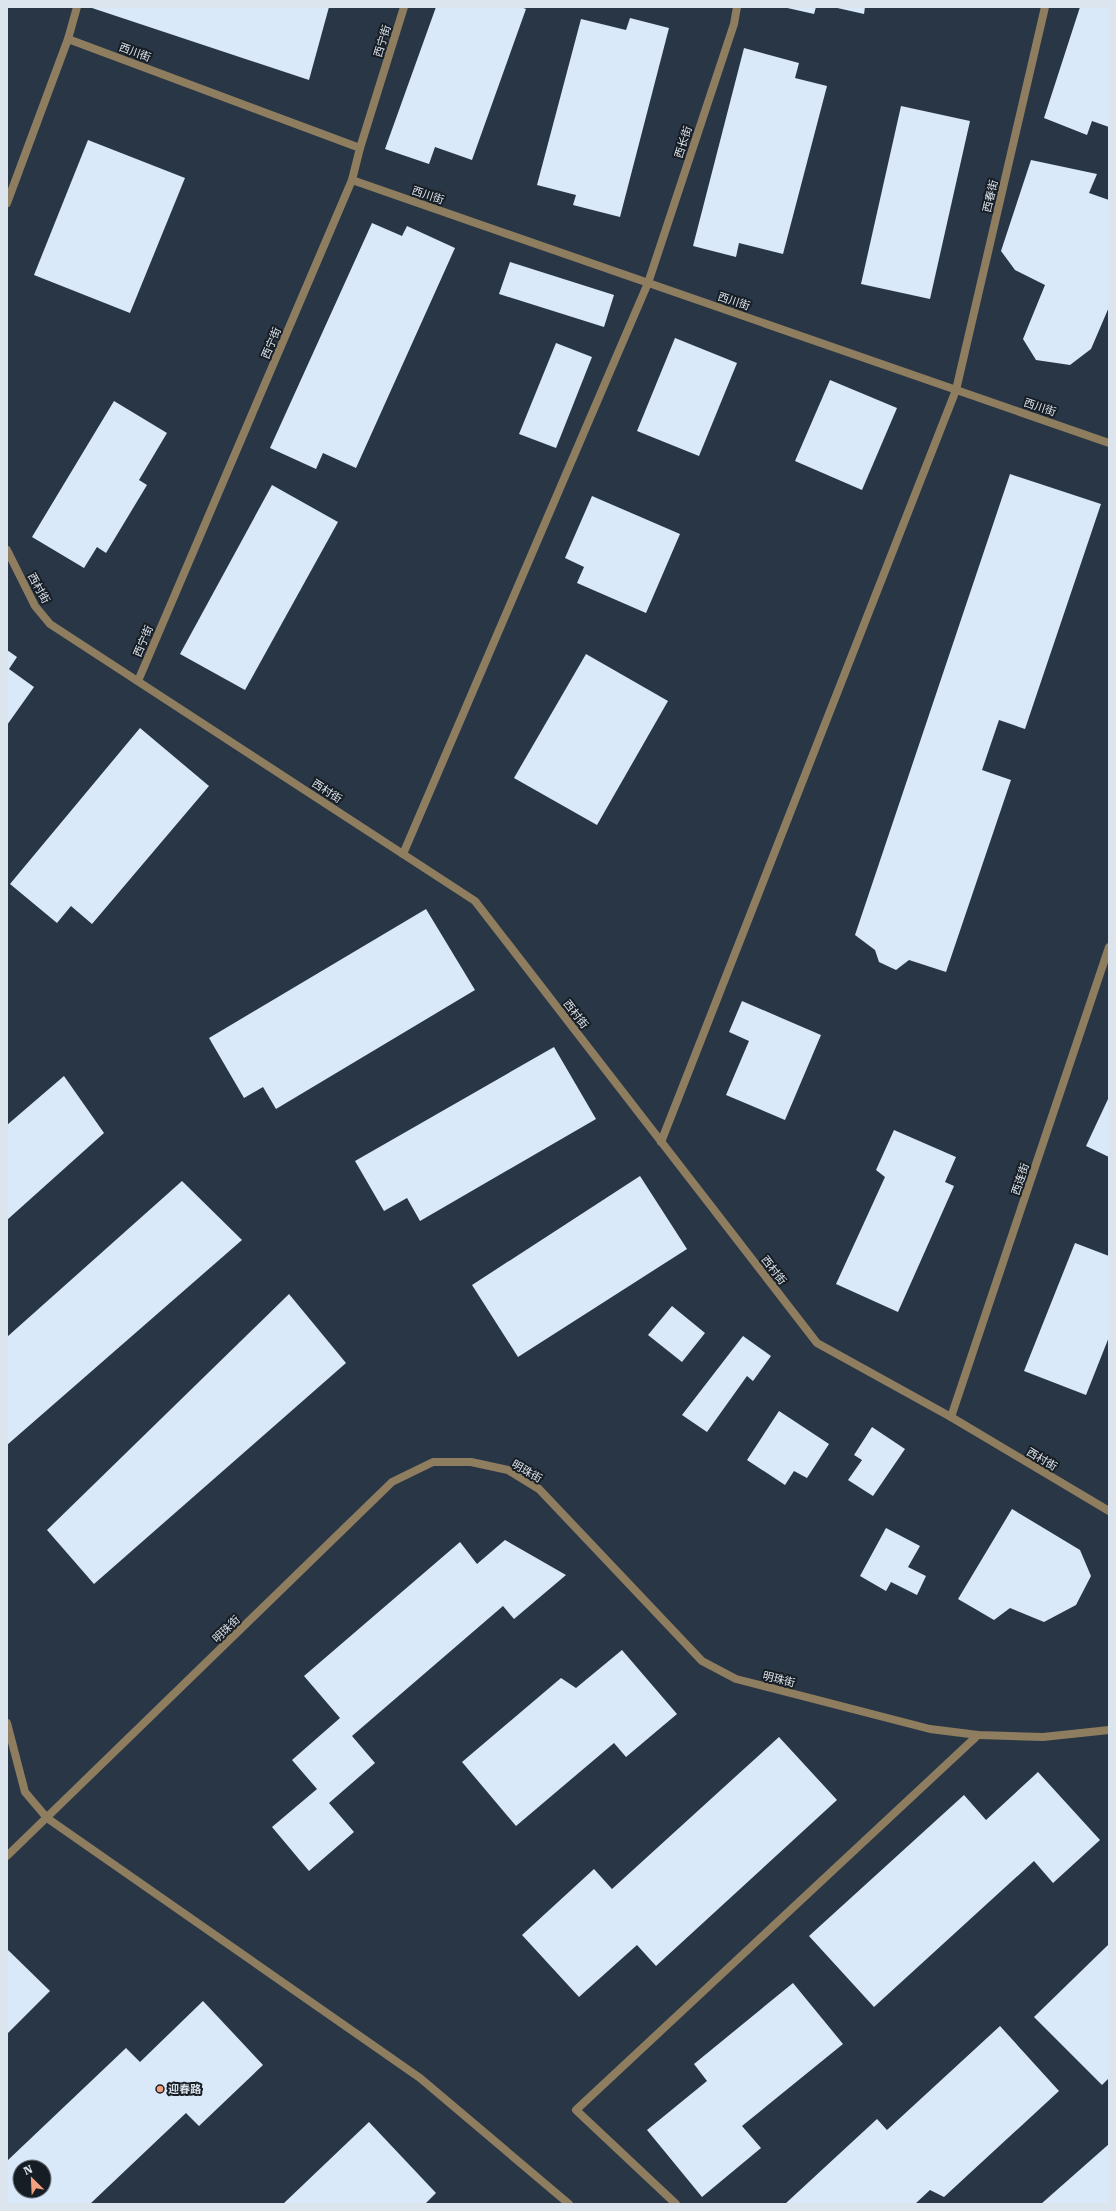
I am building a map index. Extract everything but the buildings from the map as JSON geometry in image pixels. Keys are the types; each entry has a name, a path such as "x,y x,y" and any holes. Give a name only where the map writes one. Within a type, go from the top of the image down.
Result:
{"street":[{"path":"7,203 68,39 77,7"},
{"name":"西宁街","path":"138,681 352,180 360,148 404,7"},
{"name":"西长街","path":"403,854 648,283 734,24 737,7"},
{"name":"西春街","path":"661,1142 956,390 1045,7"},
{"name":"西川街","path":"68,39 360,148"},
{"name":"西川街","path":"352,180 1109,443"},
{"name":"西村街","path":"7,550 35,606 50,624 475,901 816,1343 951,1418 1109,1511"},
{"name":"西连街","path":"951,1418 1109,947"},
{"name":"明珠街","path":"7,1856 392,1482 433,1462 471,1462 508,1470 539,1489 702,1661 736,1679 930,1729 978,1735 1043,1737 1109,1730"},
{"path":"7,1723 26,1792 47,1818 420,2078 569,2204"},
{"path":"676,2204 576,2110 978,1735"}],"place":[{"name":"迎春路","path":"160,2089"}]}
